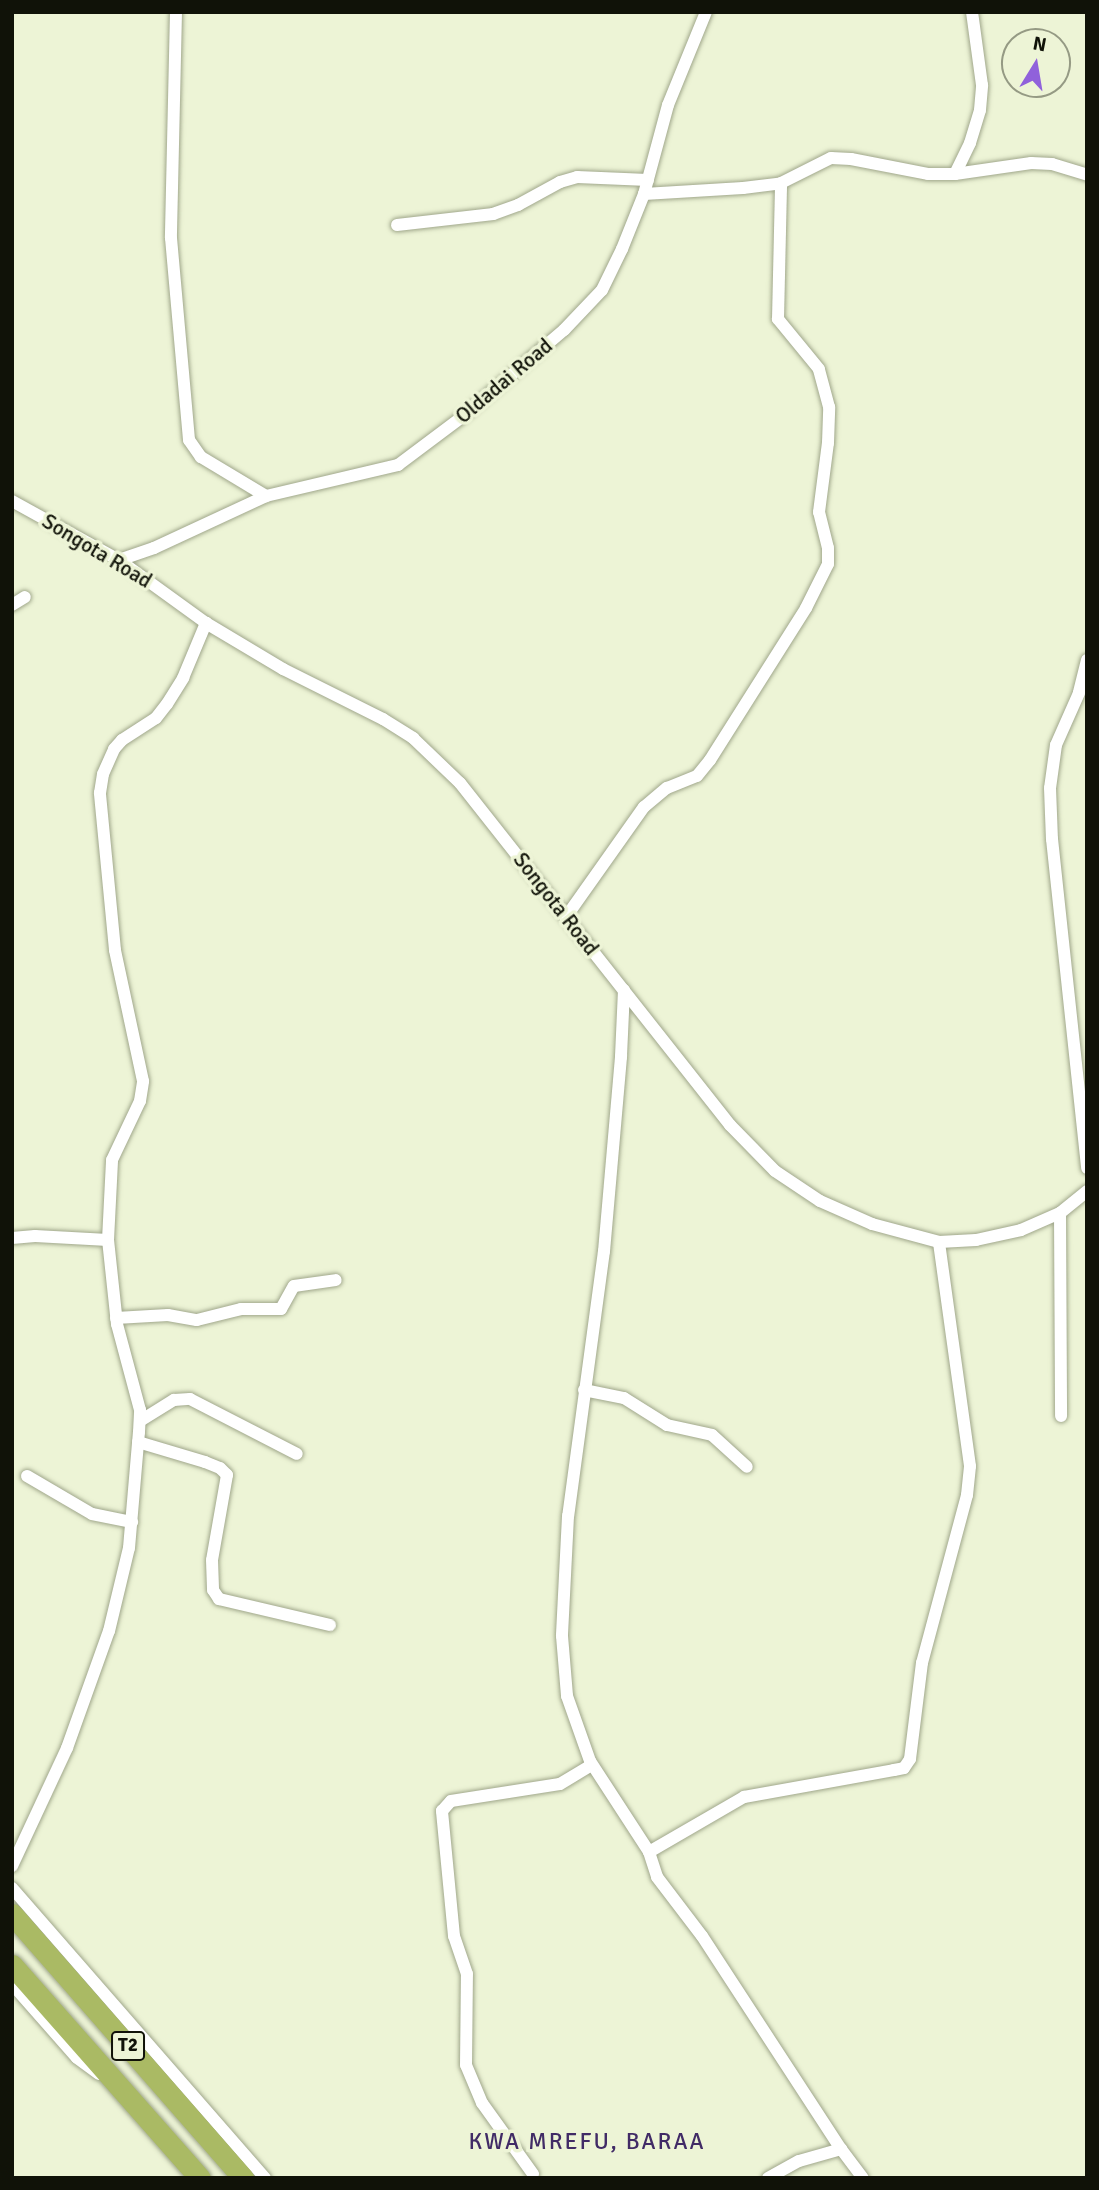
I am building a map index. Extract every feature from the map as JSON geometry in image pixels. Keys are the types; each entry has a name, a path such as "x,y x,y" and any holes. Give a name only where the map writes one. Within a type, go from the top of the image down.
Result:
{"highway":[{"name":"T2","path":"12,1914 243,2178"},
{"name":"T2","path":"12,1965 200,2178"},
{"path":"118,2087 146,2066"},
{"path":"182,2158 209,2138"}],"street":[{"path":"176,12 171,239 189,440 201,457 266,496"},
{"name":"Oldadai Road","path":"119,560 153,548 266,496 376,473 398,465 427,445 585,310 602,290 644,194 668,105 706,12"},
{"path":"955,174 970,143 980,110 982,85 972,12"},
{"path":"644,194 781,183 831,158 851,159 928,174 955,174 1031,163 1052,164 1087,175"},
{"path":"397,225 493,214 518,205 560,182 577,177 648,180"},
{"path":"566,917 644,807 667,788 697,775 710,760 806,608 828,564 828,548 819,512 828,443 829,407 819,369 778,319 781,183"},
{"name":"Songota Road","path":"12,500 119,560 206,623 283,669 383,719 413,738 460,783 730,1125 775,1171 820,1201 872,1224 939,1242 976,1240 1020,1230 1060,1213 1087,1192"},
{"path":"12,605 25,597"},
{"path":"12,1866 67,1748 109,1631 130,1548 140,1421 136,1389 116,1318 108,1240 112,1160 140,1101 143,1081 115,950 100,793 103,774 114,749 122,740 156,718 167,704 183,678 206,623"},
{"path":"1087,660 1079,693 1056,745 1050,788 1052,839 1087,1168"},
{"path":"624,990 621,1057 604,1251 568,1516 562,1636 567,1696 592,1765 649,1852 657,1877 717,1957 841,2149 863,2178"},
{"path":"1060,1213 1061,1416"},
{"path":"12,1238 35,1236 108,1240"},
{"path":"649,1852 744,1797 762,1791 904,1768 910,1759 922,1663 967,1495 970,1466 939,1242"},
{"path":"116,1318 168,1315 197,1321 241,1309 281,1310 294,1286 336,1280"},
{"path":"584,1390 624,1398 667,1425 712,1436 747,1467"},
{"path":"140,1421 174,1400 190,1399 297,1454"},
{"path":"138,1442 225,1471 228,1479 212,1560 213,1590 219,1599 330,1625"},
{"path":"27,1476 92,1514 132,1522"},
{"path":"533,2174 482,2103 466,2065 467,1974 454,1936 442,1811 450,1801 560,1784 592,1765"},
{"path":"12,1888 265,2178"},
{"path":"12,1984 77,2059 118,2087"},
{"path":"768,2178 799,2161 841,2149"}],"district":[{"name":"KWA MREFU, BARAA","path":"587,2142"}]}
